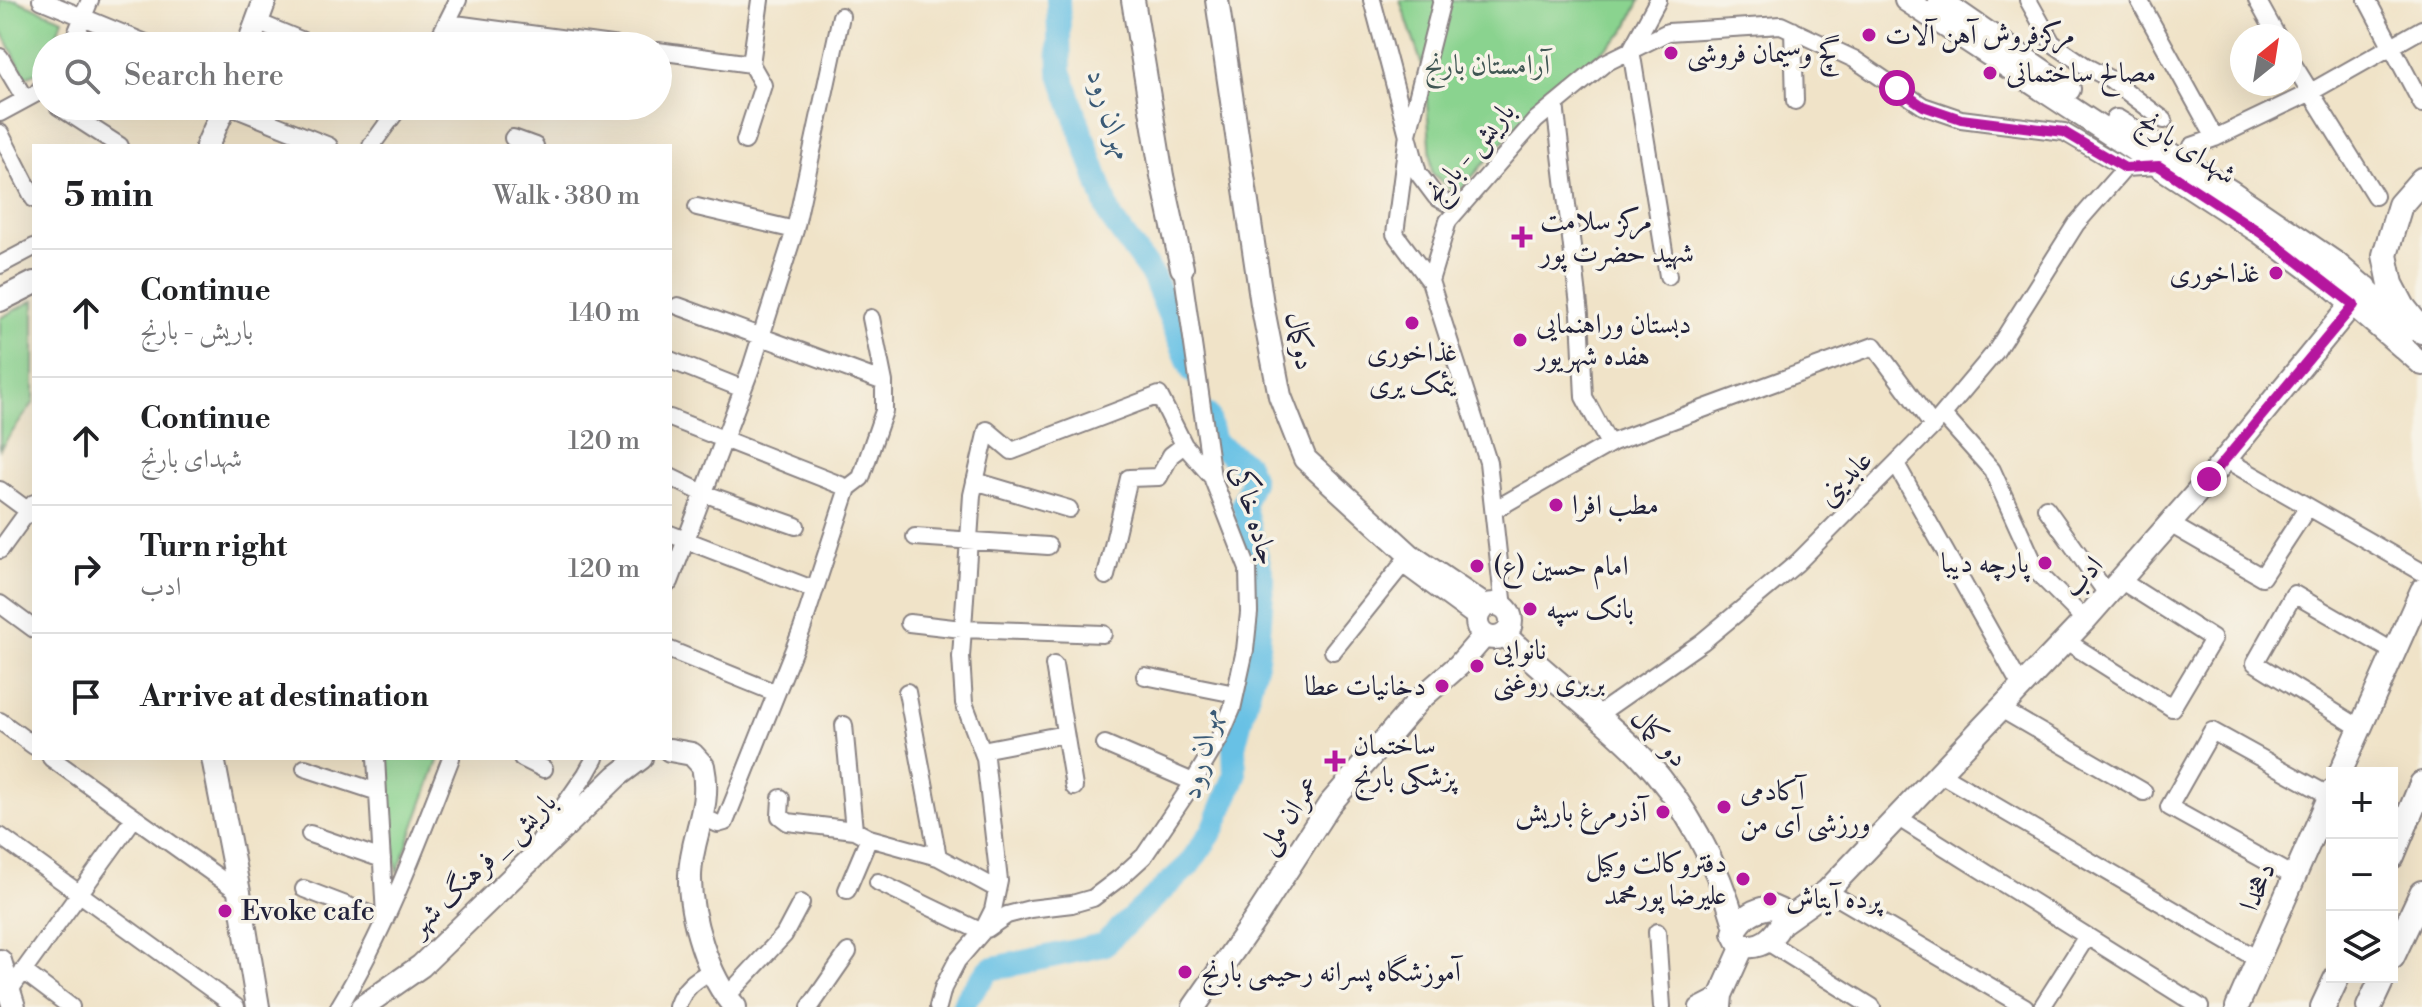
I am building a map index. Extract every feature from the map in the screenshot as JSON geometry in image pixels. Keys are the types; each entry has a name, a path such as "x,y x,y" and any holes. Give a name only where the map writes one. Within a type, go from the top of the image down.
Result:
{"highway":[{"path":"2422,180 2400,205 2385,255 2391,284 2403,307 2422,331"},
{"path":"2398,842 2422,784"},
{"path":"2398,944 2422,893"},
{"path":"2323,1007 2334,983"},
{"path":"2369,1007 2380,983"}],"main road":[{"path":"253,32 265,0"},
{"path":"1133,0 1162,176 1182,268"},
{"name":"دوکمال","path":"1217,0 1262,304 1280,396 1305,459 1406,560 1494,622"},
{"name":"شهدای بارنج","path":"1906,0 2360,296"},
{"name":"شهدای بارنج","path":"1940,0 2337,264 2360,296 2422,364"},
{"path":"208,144 220,120"},
{"path":"0,300 32,284"},
{"path":"2360,296 2422,337"},
{"name":"ادب","path":"1827,891 2085,620 2170,524 2360,296"},
{"path":"2343,767 2422,590"},
{"name":"دو کمال","path":"1494,622 1529,645 1536,661 1637,753 1666,786 1718,871"},
{"name":"عمران ملی","path":"1194,1007 1329,805 1418,701 1459,665 1494,622"},
{"path":"672,750 692,754 703,766 706,806 690,875 697,928 711,971 731,1001"},
{"path":"212,760 258,1007"},
{"name":"باریش _ فرهنگ شهر","path":"362,1007 421,966 617,776 638,760"},
{"name":"دهخدا","path":"2237,1007 2326,806"},
{"path":"1718,871 1773,914"},
{"path":"1718,871 1740,937 1751,947 1766,941 1773,914"},
{"path":"1724,1002 1746,916 1773,914 1827,891"},
{"path":"0,961 11,999"}],"street":[{"path":"41,0 119,32"},
{"path":"77,32 90,0"},
{"path":"443,32 458,0"},
{"path":"745,141 763,85 751,64 760,0"},
{"path":"1372,0 1418,173 1436,197 1458,209"},
{"path":"1442,0 1408,134 1395,234 1430,281 1488,462 1494,510 1494,622"},
{"path":"1658,0 1631,50 1668,276"},
{"path":"2028,0 2052,43 2110,79 2164,120"},
{"path":"2139,0 2215,138"},
{"path":"2257,0 2270,24"},
{"path":"2367,0 2422,104"},
{"path":"672,571 678,537 703,493 724,439 795,230 841,16"},
{"path":"257,22 281,32"},
{"path":"448,23 515,32"},
{"name":"باریش - بارنج","path":"1430,281 1448,221 1536,120 1605,63 1668,32 1781,25 1854,59 1923,106 1961,119 2064,132 2125,168"},
{"path":"2192,146 2309,93 2422,29"},
{"path":"1793,30 1795,101"},
{"path":"672,53 751,64"},
{"path":"0,57 32,87"},
{"path":"2302,80 2375,196"},
{"path":"0,113 32,97"},
{"path":"1555,104 1580,314 1584,397 1609,444"},
{"path":"80,120 117,144"},
{"path":"263,120 324,144"},
{"path":"372,144 390,120"},
{"path":"0,133 32,195"},
{"path":"513,138 530,144"},
{"path":"2125,168 2159,166"},
{"name":"عابدینی","path":"1596,716 1702,642 1765,590 1797,563 1896,464 1996,351 2076,224 2125,168"},
{"path":"697,207 795,230"},
{"path":"0,265 32,248"},
{"name":"جاده خاکی","path":"982,932 1007,915 1093,898 1144,856 1219,739 1235,694 1249,613 1248,569 1212,477 1182,268"},
{"path":"678,306 884,382"},
{"path":"703,817 718,824 725,822 815,590 848,488 861,478 884,411 884,382 871,318"},
{"path":"1494,510 1609,444 1874,346 1938,420 1992,470 2039,574 2085,620"},
{"path":"672,361 743,389"},
{"path":"938,1007 943,988 957,961 982,932 993,910 999,881 982,750 964,703 962,629 975,481 987,430 1012,451 1159,395 1184,445 1212,477"},
{"path":"672,419 848,488"},
{"path":"1106,576 1129,478 1159,477 1171,455 1184,445"},
{"path":"2225,459 2422,572"},
{"path":"1896,464 2022,688"},
{"path":"672,478 703,493 796,526"},
{"path":"975,481 1069,509"},
{"path":"0,490 32,509 0,550"},
{"path":"2170,524 2262,577 2308,507"},
{"path":"2046,508 2114,587 2213,639 2172,708 2066,641"},
{"path":"678,537 815,590"},
{"path":"915,537 1048,546"},
{"path":"1333,651 1406,560"},
{"path":"2360,728 2255,663 2294,594 2394,652"},
{"path":"0,604 32,628"},
{"path":"909,623 962,629 1103,634"},
{"path":"672,651 776,693"},
{"path":"1054,665 1074,787"},
{"path":"1145,676 1235,694"},
{"path":"907,692 938,857"},
{"path":"2001,709 2144,792"},
{"path":"0,721 32,745"},
{"path":"844,725 861,834 847,890"},
{"path":"2295,877 2169,807 2212,731 2326,791"},
{"path":"982,750 1065,734"},
{"path":"1105,744 1193,782"},
{"path":"54,760 239,892"},
{"path":"376,760 385,920"},
{"path":"339,1007 362,969 385,920 450,760"},
{"path":"526,760 544,769"},
{"path":"519,869 594,760"},
{"path":"305,768 378,792"},
{"path":"1939,773 2259,960"},
{"path":"781,798 780,816 788,822 861,834 938,857 997,889"},
{"path":"1897,817 2200,1007"},
{"path":"11,999 23,971 134,818"},
{"path":"310,834 382,859"},
{"path":"0,836 236,1007"},
{"path":"878,882 982,932"},
{"path":"304,889 385,920"},
{"path":"1827,891 2025,1007"},
{"path":"731,1001 784,935 801,903"},
{"path":"1657,932 1662,1007"},
{"path":"2042,1007 2087,936"},
{"path":"1766,941 1872,1007"},
{"path":"810,1007 848,952"},
{"path":"23,971 71,1007"},
{"path":"677,1007 685,989 711,971"},
{"path":"1698,1007 1724,1002"}],"green space":[{"path":"0,0 16,0 63,19 58,32 32,32 32,74 25,77 0,27"},
{"name":"آرامستان بارنج","path":"1400,0 1640,0 1624,33 1531,110 1456,195 1432,173 1425,74"},
{"path":"32,301 32,405 0,449 0,318"},
{"path":"385,760 438,760 397,873"}],"waterway":[{"name":"مهران رود","path":"1058,0 1060,71 1111,218 1153,276 1193,372"},
{"name":"مهران رود","path":"963,1007 967,997 990,969 1103,945 1188,866 1213,830 1235,776 1234,746 1257,658 1263,579 1243,504 1252,481 1247,465 1214,443 1207,415"}],"place":[{"name":"مرکزفروش آهن آلات","path":"1869,35"},
{"name":"گچ وسیمان فروشی","path":"1671,53"},
{"name":"مصالح ساختمانی","path":"1990,73"},
{"name":"مرکز سلامت شهید حضرت پور","path":"1522,237"},
{"name":"غذاخوری","path":"2276,273"},
{"name":"غذاخوری یئمک یری","path":"1412,323"},
{"name":"دبستان وراهنمایی هفده شهریور","path":"1520,340"},
{"name":"مطب افرا","path":"1556,505"},
{"name":"پارچه دیبا","path":"2045,563"},
{"name":"امام حسین (ع)","path":"1477,566"},
{"name":"بانک سپه","path":"1530,609"},
{"name":"نانوایی بربری روغنی","path":"1477,666"},
{"name":"دخانیات عطا","path":"1442,686"},
{"name":"ساختمان پزشکی بارنج","path":"1335,761"},
{"name":"آکادمی ورزشی آی من","path":"1724,807"},
{"name":"آذرمرغ باریش","path":"1663,812"},
{"name":"دفتروکالت وکیل علیرضا پورمحمد","path":"1743,879"},
{"name":"پرده‌ آیتاش","path":"1770,899"},
{"name":"Evoke cafe","path":"225,911"},
{"name":"آموزشگاه پسرانه رحیمی بارنج","path":"1185,972"}],"route":[{"path":"1897,88 1923,106 1961,119 2064,132 2125,168 2159,166 2261,233 2354,305 2209,479"}]}
